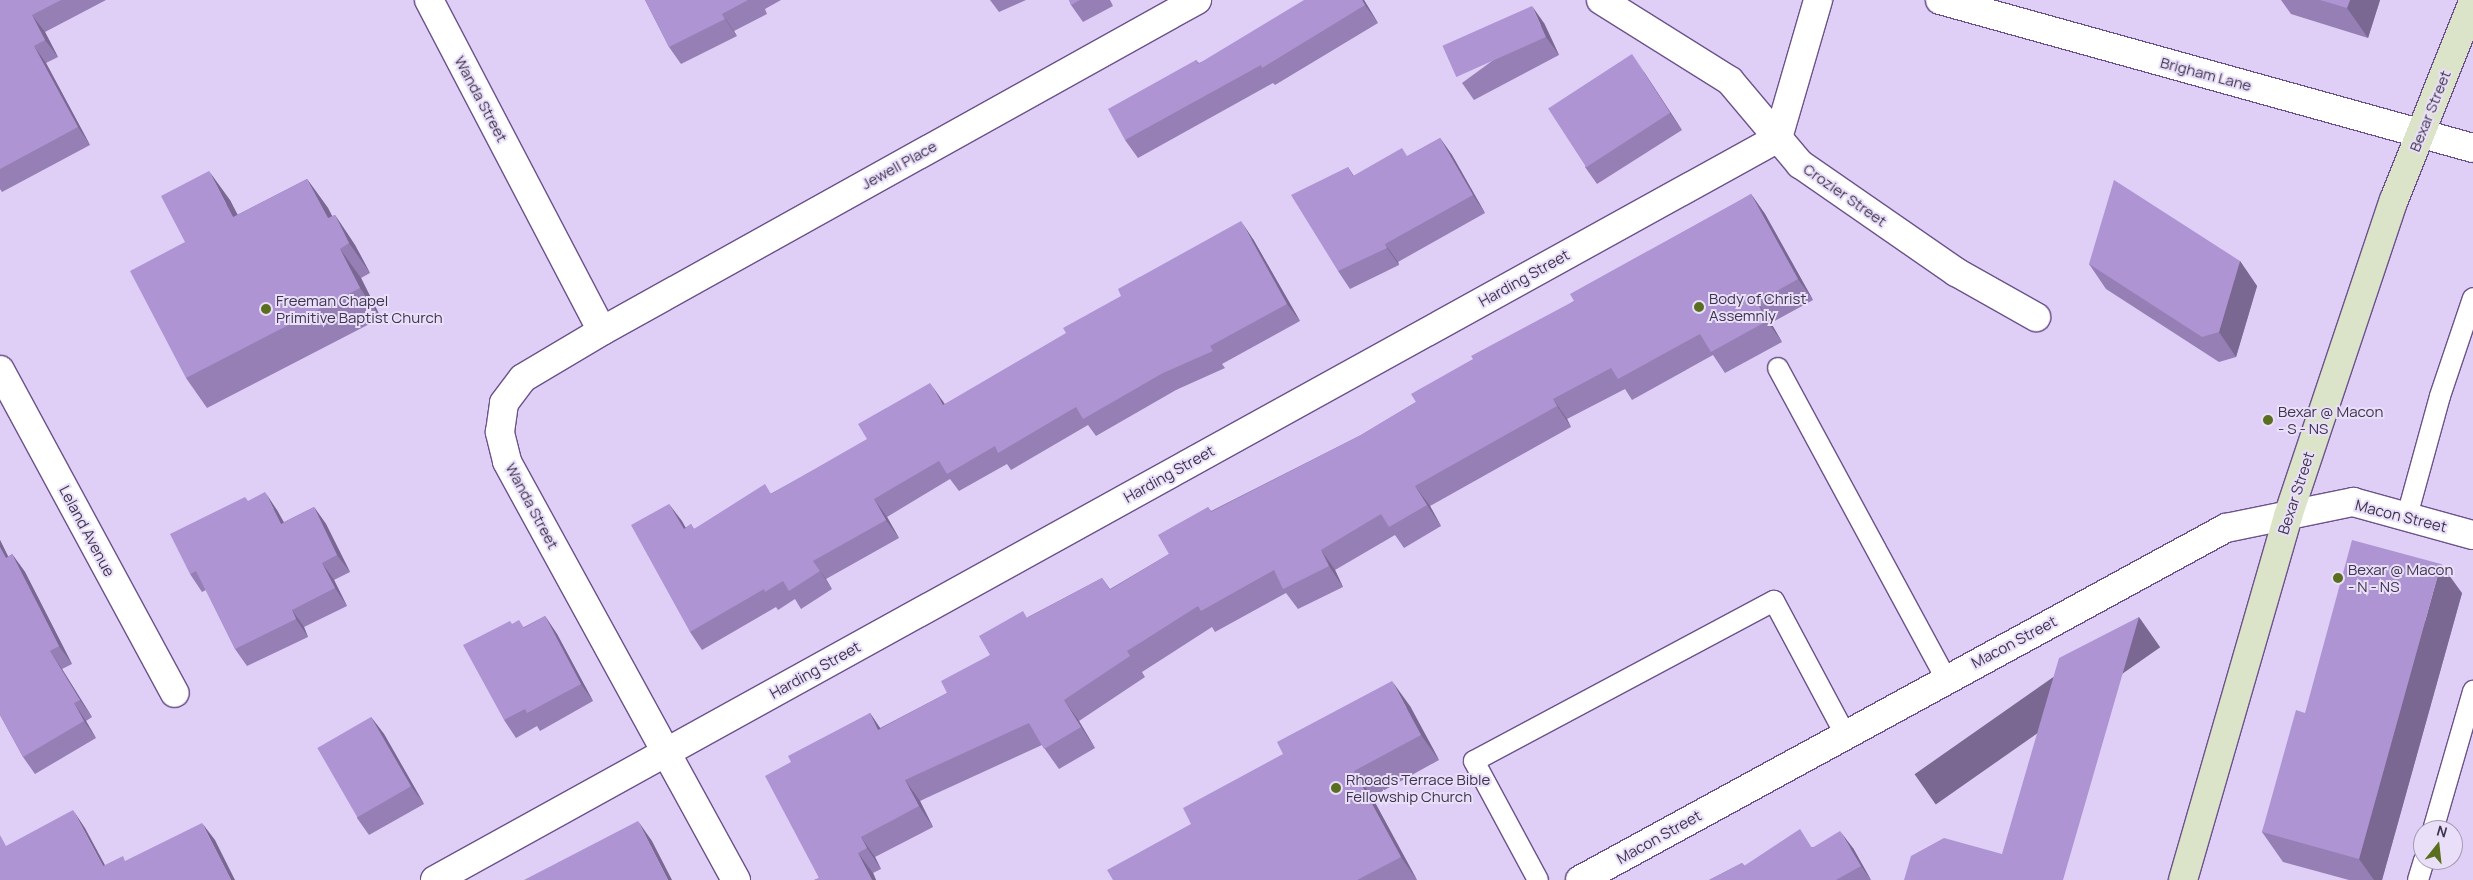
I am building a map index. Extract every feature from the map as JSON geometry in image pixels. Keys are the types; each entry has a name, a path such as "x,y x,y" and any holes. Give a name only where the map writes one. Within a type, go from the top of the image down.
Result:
{"street":[{"name":"Wanda Street","path":"429,0 602,331 523,378 504,403 500,432 507,461 736,880"},
{"name":"Jewell Place","path":"602,331 1197,0"},
{"name":"Crozier Street","path":"1601,0 1730,81 1800,164 1956,272 2036,317"},
{"path":"1778,138 1818,0"},
{"name":"Brigham Lane","path":"1940,0 2473,148"},
{"name":"Bexar Street","path":"2182,880 2288,516 2394,200 2473,1"},
{"name":"Harding Street","path":"435,880 1778,138"},
{"name":"Leland Avenue","path":"0,370 175,693"},
{"name":"Macon Street","path":"1580,880 2226,528 2353,502 2473,536"}],"lane":[{"path":"2407,516 2440,396 2473,298"},
{"path":"1778,368 1946,679"},
{"path":"1538,880 1474,761 1774,601 1845,734"},
{"path":"2436,820 2473,691"}],"building":[{"path":"0,0 61,0 32,15 45,40 34,46 78,127 0,169"},
{"path":"645,0 748,0 722,14 725,19 669,47"},
{"path":"1069,0 1080,0 1071,5"},
{"path":"1304,0 1362,0 1365,5 1262,68 1261,65 1125,140 1108,109 1196,60 1198,64"},
{"path":"2320,0 2350,0 2347,8"},
{"path":"1532,6 1546,37 1456,77 1442,46"},
{"path":"1632,54 1670,113 1586,167 1548,108"},
{"path":"1440,138 1473,195 1385,244 1387,248 1338,271 1291,195 1348,167 1353,176 1402,148 1407,156"},
{"name":"Freeman Chapel Primitive Baptist Church","path":"209,171 233,217 307,179 328,218 335,215 349,243 340,249 360,288 186,378 130,271 185,242 161,196"},
{"path":"2114,180 2240,261 2219,332 2202,337 2089,264"},
{"path":"1751,194 1798,279 1757,302 1767,321 1711,352 1700,334 1618,379 1611,368 1553,399 1557,406 1415,486 1427,505 1389,527 1381,514 1321,550 1329,566 1283,589 1274,570 1201,611 1198,606 1127,651 1130,656 1064,700 1081,727 1044,749 1029,723 905,780 919,806 861,837 867,848 858,853 872,880 814,880 819,878 765,776 791,762 788,756 870,713 878,730 947,693 941,681 990,655 979,636 1023,611 1027,618 1102,578 1110,590 1169,554 1158,535 1208,507 1211,512 1361,435 1416,402 1411,394 1473,359 1471,356 1574,301 1570,294"},
{"path":"1241,221 1287,304 1210,346 1213,351 1163,373 1083,419 1076,407 998,453 995,446 947,474 939,461 874,499 886,520 813,561 820,571 789,591 783,581 765,592 764,589 690,632 631,525 669,504 684,529 691,524 694,529 765,484 771,494 867,439 858,424 930,383 943,405 1066,333 1063,328 1121,296 1118,289"},
{"path":"265,492 281,524 314,507 337,555 322,563 335,588 292,610 296,619 235,649 196,571 190,574 170,534 245,497 248,501"},
{"path":"2352,540 2441,564 2359,859 2262,832 2296,710 2305,713"},
{"path":"0,547 6,558 12,554 59,646 50,651 80,700 74,703 84,721 23,757 0,715"},
{"path":"545,616 581,684 527,713 525,709 504,720 463,645 510,621 512,624 519,620 524,628"},
{"path":"2139,617 2063,880 1904,880 1911,856 1944,838 2002,854 2059,658"},
{"name":"Rhoads Terrace Bible Fellowship Church","path":"1392,681 1421,735 1354,771 1401,857 1357,880 1113,880 1107,870 1191,824 1183,808 1283,754 1277,742"},
{"path":"371,717 411,786 357,817 317,748"},
{"path":"73,810 103,866 123,856 125,861 202,823 231,880 0,880 0,835 6,846"},
{"path":"638,821 668,880 524,880"},
{"path":"1800,829 1812,848 1840,831 1861,866 1836,880 1709,880 1742,863 1744,866"}],"place":[{"name":"Body of Christ Assemnly","path":"1699,307"},
{"name":"Freeman Chapel Primitive Baptist Church","path":"266,309"},
{"name":"Bexar @ Macon - S - NS","path":"2268,420"},
{"name":"Bexar @ Macon - N - NS","path":"2338,578"},
{"name":"Rhoads Terrace Bible Fellowship Church","path":"1336,788"}]}
